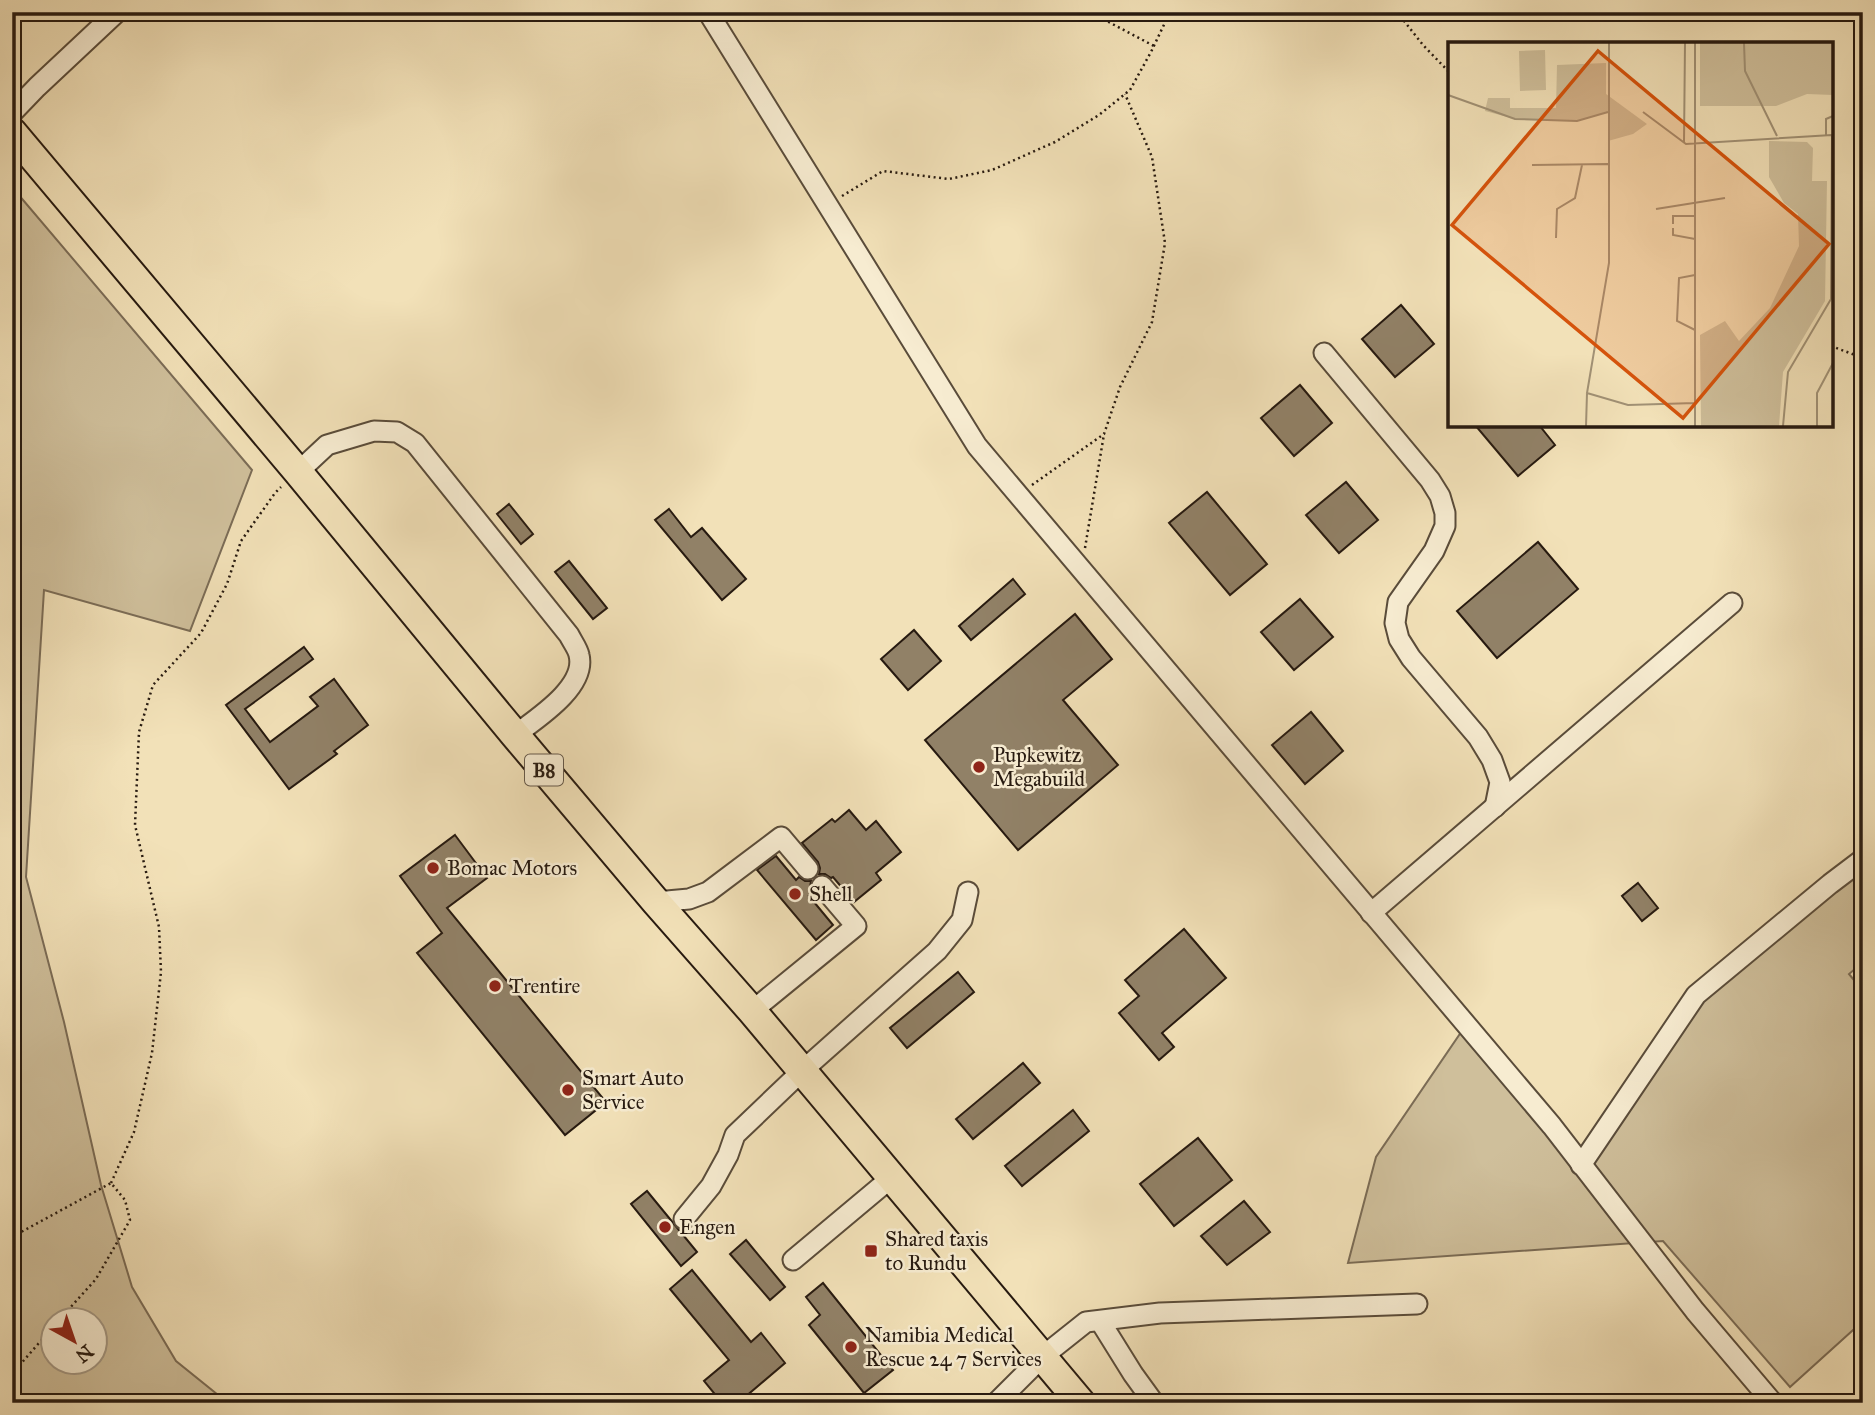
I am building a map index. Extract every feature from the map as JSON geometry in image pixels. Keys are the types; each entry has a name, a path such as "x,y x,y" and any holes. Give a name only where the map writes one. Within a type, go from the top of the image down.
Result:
{"highway":[{"name":"B8","path":"12,132 515,735 752,1011 1081,1403"}],"street":[{"path":"12,113 117,12"},
{"path":"708,12 977,446 1552,1126 1695,1311 1773,1403"},
{"path":"1324,353 1430,480 1440,496 1445,513 1445,526 1434,551 1398,602 1395,623 1399,639 1410,658 1478,737 1492,760 1500,782 1495,807"},
{"path":"298,472 327,445 374,431 397,432 415,443 569,635 579,656 578,672 570,688 515,735"},
{"path":"1371,913 1732,603"},
{"path":"656,902 689,899 708,892 781,837 808,869"},
{"path":"1581,1165 1696,995 1863,859"},
{"path":"752,1011 856,926 822,886"},
{"path":"684,1219 712,1186 735,1135 802,1071 937,951 962,920 968,892"},
{"path":"793,1261 891,1178"},
{"path":"996,1403 1042,1357 1086,1322 1160,1313 1417,1304"},
{"path":"1100,1321 1154,1403"}],"path":[{"path":"1095,12 1154,46"},
{"path":"828,206 883,172 949,179 992,170 1055,142 1099,115 1130,90 1170,12"},
{"path":"1397,12 1448,71"},
{"path":"1082,571 1104,434 1121,387 1152,322 1165,243 1152,157 1125,94"},
{"path":"1833,347 1863,358"},
{"path":"1018,495 1104,434"},
{"path":"12,1237 111,1183 134,1132 152,1053 161,972 159,927 135,825 139,732 153,685 201,633 227,584 241,541 275,493 298,472"},
{"path":"72,1306 96,1279 130,1220 125,1200 111,1183"},
{"path":"12,1374 38,1344"}],"shaded area":[{"path":"12,187 252,470 190,631 44,590 26,877 64,1022 101,1185 132,1287 176,1361 228,1403 12,1403"},
{"path":"1863,859 1863,962 1849,974 1863,991 1863,1321 1790,1387 1663,1241 1348,1263 1376,1157 1466,1025 1581,1164 1696,995"}],"building":[{"path":"1401,305 1434,344 1395,377 1362,339"},
{"path":"1300,385 1332,423 1294,456 1261,418"},
{"path":"1477,427 1541,427 1555,445 1518,476"},
{"path":"1346,482 1378,520 1339,553 1306,515"},
{"path":"1207,492 1267,564 1230,595 1169,523"},
{"path":"509,504 533,534 521,544 497,514"},
{"path":"669,509 691,537 702,528 746,579 722,600 655,520"},
{"path":"1538,542 1578,589 1497,658 1457,611"},
{"path":"569,561 607,608 593,619 555,572"},
{"path":"1013,579 1025,594 971,640 959,626"},
{"path":"1300,599 1333,637 1294,670 1261,632"},
{"path":"1075,614 1112,659 1063,700 1118,765 1018,850 925,740"},
{"path":"914,630 941,661 908,690 881,659"},
{"path":"304,647 313,659 245,709 270,742 318,706 310,697 334,679 368,725 334,751 337,754 289,789 226,705"},
{"path":"1311,712 1343,751 1305,784 1272,745"},
{"path":"849,810 866,830 876,821 901,852 876,873 881,880 854,902 833,877 819,874 818,862 802,843 832,819 835,822"},
{"path":"455,835 487,878 447,908 606,1102 565,1135 417,953 442,933 400,876"},
{"path":"776,856 796,880 799,877 811,881 813,894 809,896 833,925 816,940 757,870"},
{"path":"1638,883 1658,908 1642,921 1622,896"},
{"path":"1184,929 1226,978 1162,1033 1174,1047 1159,1060 1119,1013 1139,996 1125,980"},
{"path":"958,972 974,992 907,1048 890,1028"},
{"path":"1023,1063 1040,1083 973,1139 956,1119"},
{"path":"1073,1110 1089,1131 1022,1186 1005,1166"},
{"path":"1198,1138 1232,1180 1174,1226 1140,1184"},
{"path":"647,1191 697,1252 681,1266 631,1204"},
{"path":"1244,1201 1270,1232 1227,1265 1201,1236"},
{"path":"746,1240 785,1287 770,1300 730,1254"},
{"path":"692,1270 751,1342 761,1333 785,1363 738,1403 722,1403 704,1381 729,1360 670,1289"},
{"name":"Namibia Medical Rescue 24 7 Services","path":"823,1283 893,1370 864,1393 809,1325 820,1315 806,1297"}],"place":[{"name":"Pupkewitz Megabuild","path":"979,767"},
{"name":"Bomac Motors","path":"433,868"},
{"name":"Shell","path":"795,894"},
{"name":"Trentire","path":"495,986"},
{"name":"Smart Auto Service","path":"568,1090"},
{"name":"Engen","path":"665,1227"},
{"name":"Shared taxis to Rundu","path":"871,1251"},
{"name":"Namibia Medical Rescue 24 7 Services","path":"851,1347"}]}
